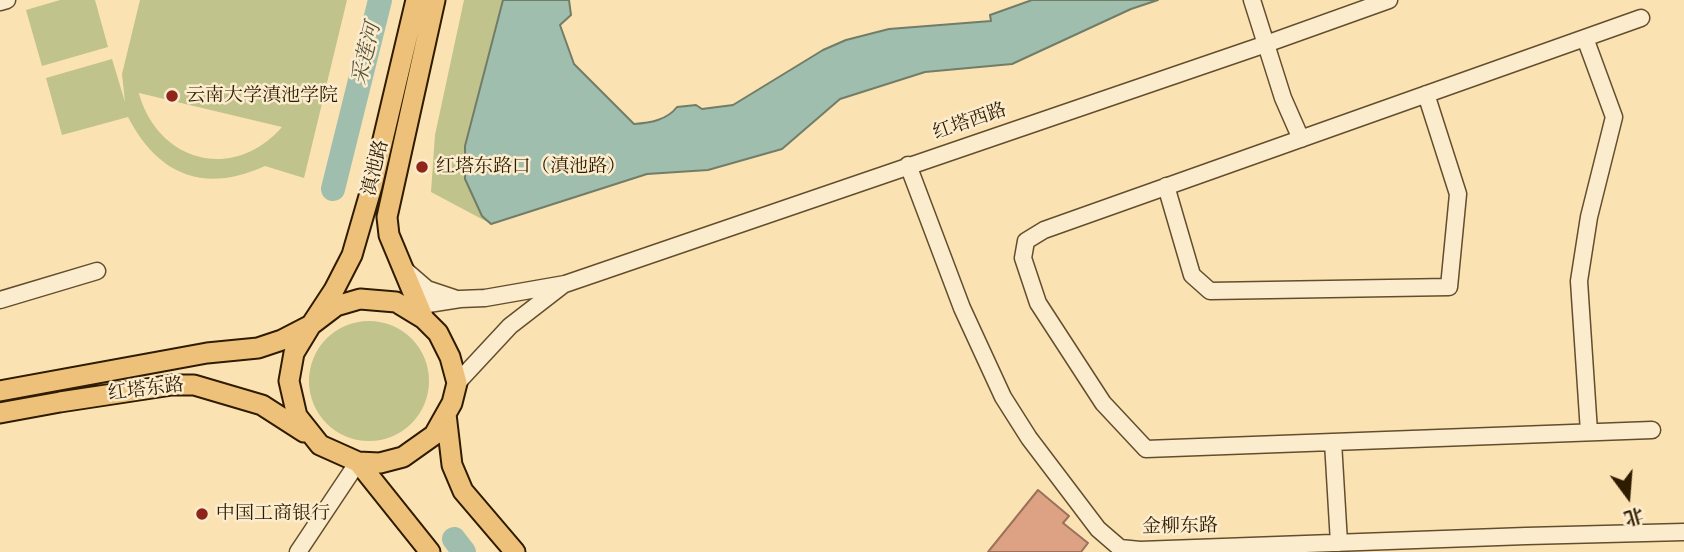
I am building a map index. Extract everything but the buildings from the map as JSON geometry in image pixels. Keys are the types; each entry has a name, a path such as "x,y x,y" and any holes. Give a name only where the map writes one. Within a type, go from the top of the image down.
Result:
{"main road":[{"name":"滇池路","path":"311,326 352,255 372,186 416,0"},
{"name":"滇池路","path":"416,311 389,235 387,216 435,0"},
{"path":"360,299 396,302 416,311 438,333 450,357 457,383 434,435 403,457 380,463 358,462 320,445 297,416 289,381 294,353 311,326 336,306 360,299"},
{"name":"红塔东路","path":"0,391 207,353 258,348 311,326"},
{"name":"红塔东路","path":"0,414 160,387 194,385 262,405 320,445"},
{"path":"446,413 452,465 463,491 515,552"},
{"path":"358,462 430,552"}],"street":[{"path":"0,2 7,0"},
{"path":"1252,0 1283,97 1301,139"},
{"name":"红塔西路","path":"565,284 1389,0"},
{"path":"1641,18 1044,229 1026,241 1023,258 1038,303 1103,403 1146,449 1652,430"},
{"path":"1585,38 1614,117 1589,217 1579,281 1589,432"},
{"path":"1166,187 1192,275 1210,291 1449,287 1458,194 1426,94"},
{"name":"金柳东路","path":"908,165 962,308 1003,397 1029,438 1098,529 1118,550 1339,543 1526,544 1684,532"},
{"path":"402,267 427,289 460,299"},
{"path":"0,300 97,271"},
{"path":"416,311 460,299 485,299 565,284"},
{"path":"457,383 510,326 565,284"},
{"path":"1333,442 1339,543"},
{"path":"298,552 358,462"}],"green space":[{"path":"60,0 95,0 108,47 42,66 26,10"},
{"path":"140,0 347,0 304,178 265,166 222,178 185,174 153,153 128,117 62,135 46,78 112,59 125,102 122,74","holes":["139,93 282,127 263,144 242,155 221,159 200,157 180,149 163,136 149,117"]},
{"path":"464,0 503,0 465,146 482,216 491,224 431,192 435,135"},
{"path":"369,321 392,325 412,338 425,358 429,381 425,404 412,424 392,437 369,441 346,437 326,424 313,404 309,381 313,358 326,338 346,325"}],"shaded area":[{"path":"503,0 569,0 571,15 560,25 574,64 634,124 658,120 677,107 696,105 702,109 733,105 823,50 846,40 889,29 991,21 990,15 1032,0 1158,0 1131,9 1012,64 925,72 840,99 782,149 708,170 647,174 491,224 482,216 465,179 465,146"}],"waterway":[{"name":"采莲河","path":"333,189 380,0"},
{"name":"采莲河","path":"454,539 464,552"}],"place":[{"name":"云南大学滇池学院","path":"172,96"},
{"name":"红塔东路口（滇池路）","path":"422,167"},
{"name":"中国工商银行","path":"202,514"}]}
